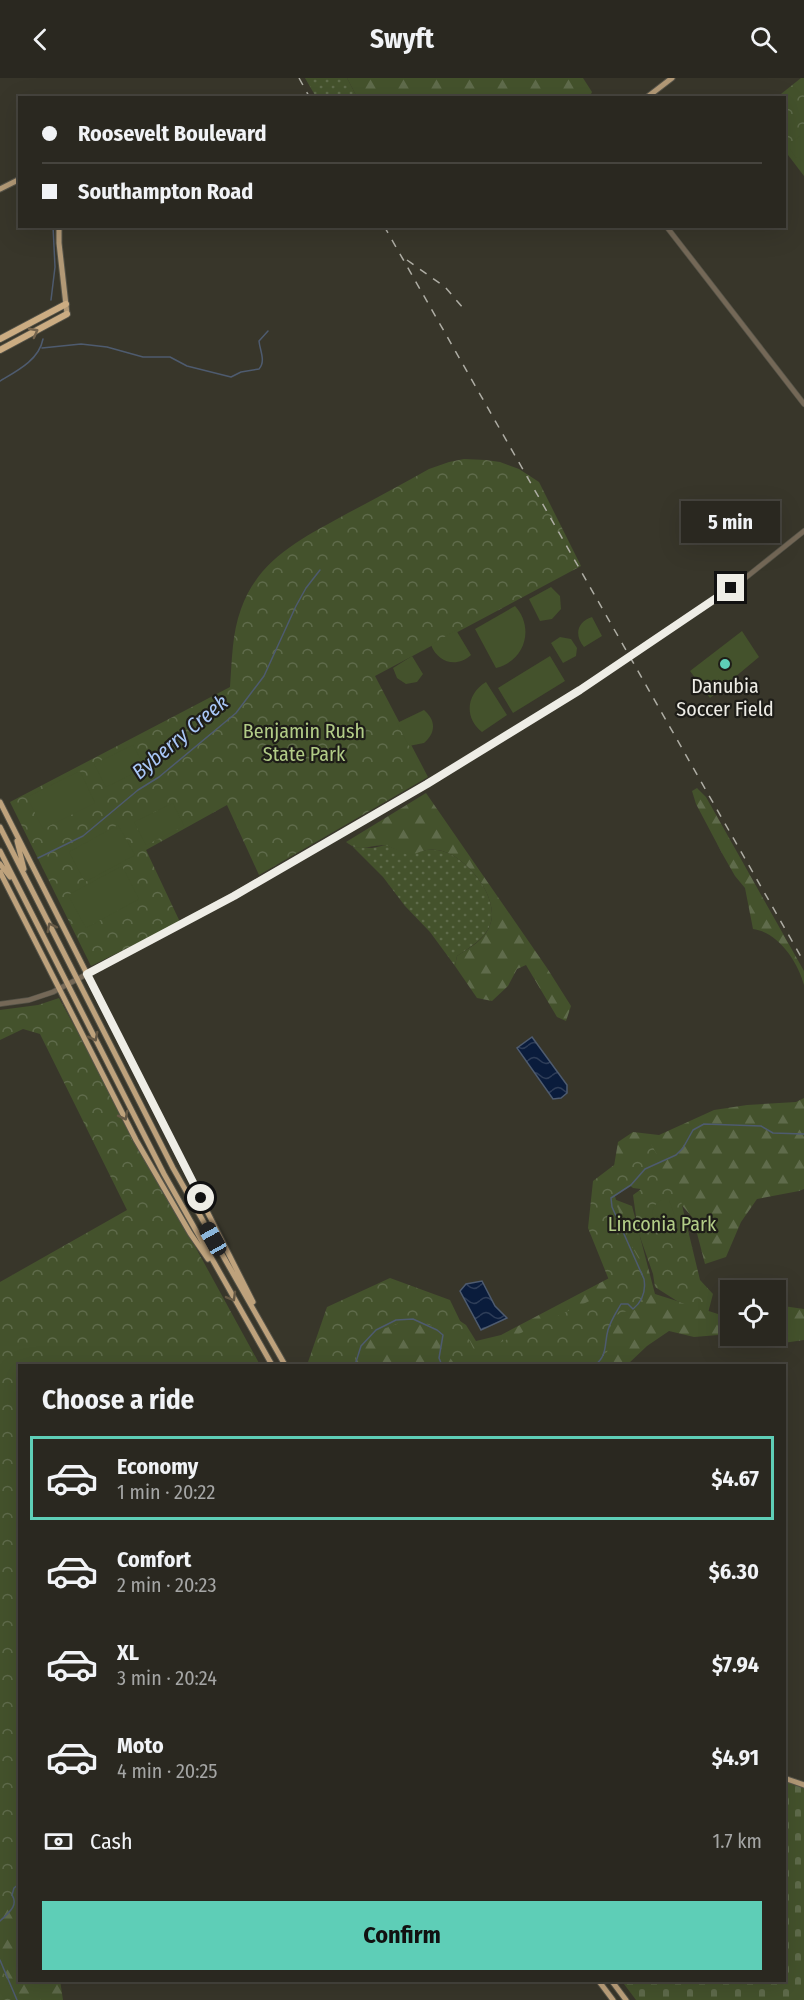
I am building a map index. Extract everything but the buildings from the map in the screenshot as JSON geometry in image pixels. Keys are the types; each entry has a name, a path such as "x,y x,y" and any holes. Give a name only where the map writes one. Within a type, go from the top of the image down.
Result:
{"highway":[{"path":"0,339 66,304"},
{"path":"0,350 67,314"},
{"path":"0,802 262,1323"},
{"path":"0,826 173,1168 284,1364"},
{"path":"14,830 27,880"},
{"path":"0,851 154,1155 271,1364"},
{"path":"0,864 17,885"},
{"path":"0,872 147,1159 190,1233 219,1274"},
{"path":"600,1982 613,2000"},
{"path":"613,1982 626,2000"}],"main road":[{"path":"649,96 672,78"},
{"path":"0,189 18,181"},
{"path":"59,228 67,314"},
{"path":"786,1779 804,1785"}],"street":[{"path":"668,228 804,404"},
{"path":"0,1004 35,999 68,985 234,896 427,784 580,690 744,579 804,531"}],"green space":[{"path":"305,78 347,78 356,96 315,96"},
{"path":"347,78 583,78 592,92 590,96 356,96"},
{"path":"804,78 804,176 786,152 786,96 778,96"},
{"path":"800,136 804,137 804,163 799,157 796,158 790,149 790,143"},
{"name":"Benjamin Rush State Park","path":"464,459 500,462 519,469 539,482 581,566 375,676 428,777 259,875 227,805 146,850 180,922 91,966 10,802 230,687 238,618 249,591 271,563 284,551 315,531 429,469"},
{"path":"551,587 560,596 561,609 552,619 540,621 529,599"},
{"path":"515,606 525,624 524,643 514,658 496,668 475,629"},
{"path":"592,617 602,636 584,647 579,638 579,629 583,622"},
{"path":"456,630 471,655 460,661 448,662 438,656 431,645"},
{"name":"Danubia Soccer Field","path":"742,631 759,657 710,698 690,671"},
{"path":"560,637 571,639 577,648 576,656 563,663 551,643"},
{"path":"412,656 423,674 417,682 406,684 397,678 393,668"},
{"path":"550,656 565,681 513,713 498,688"},
{"path":"486,682 507,715 482,732 472,720 470,706 474,693"},
{"path":"424,710 431,718 433,726 431,735 424,743 409,746 397,723"},
{"path":"133,745 145,768 106,787 94,764"},
{"path":"80,771 95,803 43,829 27,797"},
{"path":"697,788 706,797 804,971 804,985 792,958 779,942 762,931 753,929 745,888 735,876 696,804 692,791"},
{"path":"426,793 571,1006 566,1021 557,1017 526,965 517,969 508,986 492,1001 477,998 455,966 457,956 476,943 488,930 492,914 490,902 478,878 459,859 437,850 427,850 410,856 388,846 357,848 346,842"},
{"path":"173,803 184,826 146,845 134,822"},
{"path":"118,825 135,855 85,882 69,852"},
{"path":"386,845 410,855 430,850 448,853 469,868 485,890 492,914 490,925 481,939 457,956 455,966 430,932 405,906 383,877 353,847 372,848"},
{"path":"122,866 139,899 86,928 68,895"},
{"path":"59,998 259,1364 18,1364 18,1888 0,1924 0,1282 127,1210 40,1034 23,1029 0,1040 0,1010 38,1005"},
{"path":"804,1098 804,1189 757,1199 741,1222 726,1257 705,1264 693,1218 671,1193 633,1188 613,1172 618,1142 633,1132 659,1135 714,1110 796,1102"},
{"path":"650,1142 662,1164 615,1196 627,1235 647,1271 645,1297 637,1309 622,1312 611,1321 610,1347 600,1364 454,1364 449,1356 451,1339 436,1327 411,1319 372,1333 355,1358 357,1364 307,1364 327,1307 390,1278 450,1300 476,1354 613,1290 588,1228 593,1181"},
{"name":"Linconia Park","path":"662,1170 673,1182 681,1201 700,1280 713,1294 708,1313 677,1301 655,1287 653,1274 638,1231 633,1195 640,1190 648,1176"},
{"path":"598,1193 632,1206 655,1294 720,1314 720,1335 694,1337 669,1331 647,1346 628,1364 326,1364 339,1339 442,1309 466,1325 476,1341 501,1335 613,1276"},
{"path":"662,1200 669,1200 675,1216 657,1224 653,1217 653,1210"},
{"path":"683,1220 689,1234 673,1240 668,1226"},
{"path":"786,1306 804,1309 804,1340 786,1343"},
{"path":"18,1711 18,1982 60,1982 63,2000 0,2000 0,1756"},
{"path":"786,1780 804,1788 804,2000 636,2000 622,1982 786,1982"},
{"path":"0,1956 3,1971 17,2000 0,2000"}],"water":[{"path":"532,1037 567,1085 567,1093 561,1098 553,1099 517,1048"},
{"path":"482,1281 495,1306 507,1318 481,1330 460,1291 466,1284"}],"waterway":[{"path":"51,300 55,267 53,228"},
{"path":"42,348 81,344 107,347 143,357 170,357 187,366 231,377 241,372 259,369 262,359 259,341 268,331"},
{"path":"0,381 32,359 43,339"},
{"name":"Byberry Creek","path":"38,858 83,836 236,713 264,676 296,606 320,570"},
{"path":"596,1364 604,1353 609,1326 621,1304 628,1304 633,1309 643,1296 645,1288 644,1279 612,1207 611,1198 631,1185 645,1169 676,1155 683,1148 693,1130 704,1124 761,1126 773,1133 804,1134"},
{"path":"355,1364 361,1346 376,1330 396,1320 413,1319 443,1335 439,1358 441,1363 446,1364"},
{"path":"0,1921 13,1906 12,1895 18,1885"},
{"path":"0,1960 17,2000"}],"railway":[{"path":"299,78 309,96"},
{"path":"385,228 804,962"},
{"path":"407,260 445,287 464,309"}],"place":[{"name":"Danubia Soccer Field","path":"725,664"}],"route":[{"path":"201,1198 87,974 234,896 427,784 580,690 731,588"}]}
